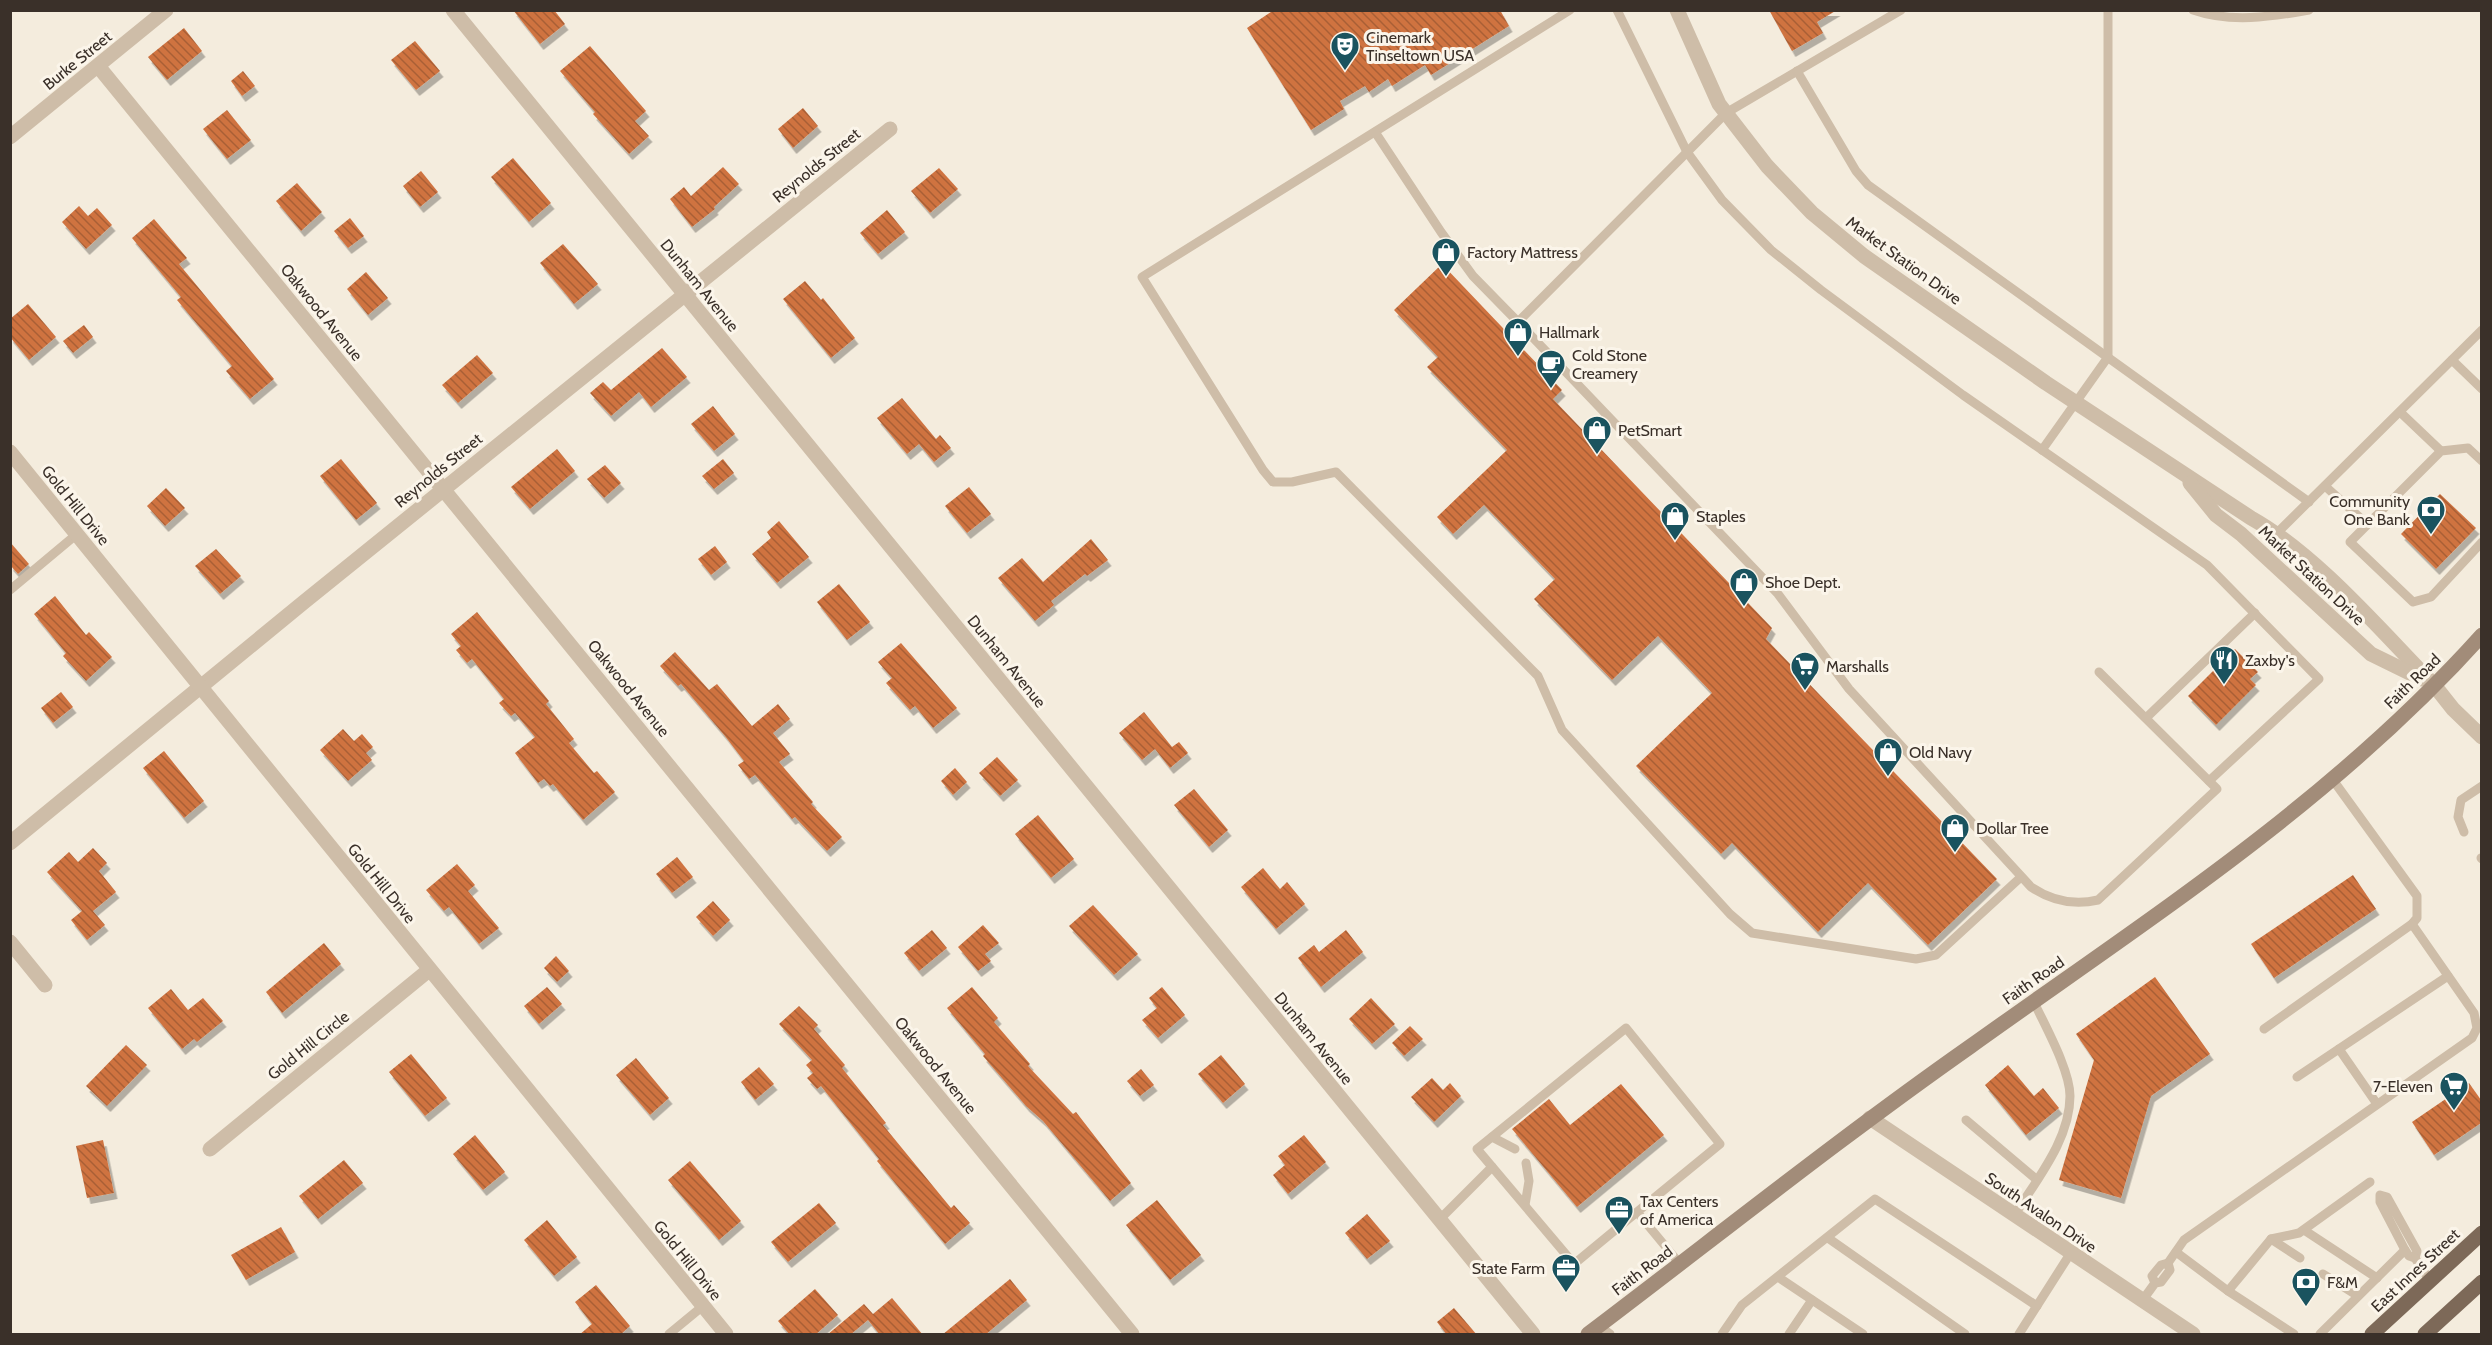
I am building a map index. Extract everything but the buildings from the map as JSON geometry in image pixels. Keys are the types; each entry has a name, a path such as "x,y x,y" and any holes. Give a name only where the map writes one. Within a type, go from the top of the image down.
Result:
{"main road":[{"name":"Faith Road","path":"1599,1332 1680,1264 1870,1118 2217,872 2333,780 2434,685 2481,635"},
{"name":"East Innes Street","path":"2372,1335 2481,1233"},
{"path":"2425,1335 2481,1282"}],"street":[{"name":"Burke Street","path":"10,137 166,10"},
{"name":"Dunham Avenue","path":"453,10 1533,1335"},
{"name":"Market Station Drive","path":"1677,10 1689,42 1719,104 1767,166 1805,205 1864,256 2076,403 2277,533 2329,579 2434,685 2453,709 2481,737"},
{"name":"Oakwood Avenue","path":"98,66 1132,1335"},
{"name":"Reynolds Street","path":"10,843 890,129"},
{"name":"Gold Hill Drive","path":"11,455 726,1335"},
{"name":"Market Station Drive","path":"2181,471 2216,515 2241,534 2371,654 2434,685"},
{"path":"10,942 45,985"},
{"name":"Gold Hill Circle","path":"210,1149 429,970"},
{"name":"South Avalon Drive","path":"1870,1118 2193,1335"}],"lane":[{"path":"1570,10 1142,278 1263,470 1273,482 1292,482 1336,472 1538,676 1562,730 1730,914 1752,933 1916,959 1936,955 2021,877"},
{"path":"1617,10 1687,152 1722,200 1771,250 1935,374 2207,565 2319,679 2209,781"},
{"path":"1518,322 1726,112 1901,10"},
{"path":"2042,450 2108,357 2108,10"},
{"path":"2193,10 2213,17 2273,16 2309,10"},
{"path":"1797,71 1856,171 1868,184 2309,502"},
{"path":"1375,132 1473,276 1778,594 1850,690 2021,877 2045,897 2080,904 2098,900 2217,789 2099,672"},
{"path":"2277,533 2481,330"},
{"path":"2452,360 2481,389"},
{"path":"2400,412 2440,451"},
{"path":"2481,461 2468,448 2440,451 2350,542 2413,602 2431,597 2481,542"},
{"path":"2325,486 2367,525"},
{"path":"10,590 77,534"},
{"path":"2146,718 2255,613"},
{"path":"2265,1029 2412,924 2417,918 2417,896 2333,780"},
{"path":"2464,832 2458,817 2462,800 2481,786"},
{"path":"2142,1301 2155,1283 2161,1282 2170,1270 2168,1263 2184,1240 2472,1038 2476,1028 2474,1013 2412,924"},
{"path":"2297,1077 2448,976"},
{"path":"2014,1216 2063,1135 2070,1095 2061,1061 2034,1002"},
{"path":"1626,1028 1720,1144 1574,1264 1477,1149 1492,1137 1626,1028"},
{"path":"2339,1049 2377,1104"},
{"path":"1966,1120 2036,1179"},
{"path":"1492,1137 1515,1149"},
{"path":"1525,1205 1529,1181 1526,1163"},
{"path":"1439,1220 1492,1167"},
{"path":"2228,1291 2271,1239 2299,1233 2370,1182"},
{"path":"2415,1258 2417,1251 2387,1197 2380,1195 2380,1202 2405,1250 2409,1256 2415,1258 2430,1281"},
{"path":"1722,1335 1742,1305 1875,1199 2037,1306"},
{"path":"1637,1212 1680,1264"},
{"path":"2304,1230 2377,1278"},
{"path":"1828,1238 1965,1335"},
{"path":"2271,1239 2300,1258"},
{"path":"2320,1335 2405,1250"},
{"path":"2176,1252 2228,1291 2294,1335"},
{"path":"2019,1335 2070,1254"},
{"path":"2323,1274 2358,1296"},
{"path":"1778,1277 1863,1335"},
{"path":"1789,1335 1812,1300"},
{"path":"669,1335 703,1306"}],"place":[{"name":"Cinemark Tinseltown USA","path":"1345,72"},
{"name":"Factory Mattress","path":"1446,278"},
{"name":"Hallmark","path":"1518,358"},
{"name":"Cold Stone Creamery","path":"1551,390"},
{"name":"PetSmart","path":"1597,456"},
{"name":"Community One Bank","path":"2431,536"},
{"name":"Staples","path":"1675,542"},
{"name":"Shoe Dept.","path":"1744,608"},
{"name":"Zaxby's","path":"2224,686"},
{"name":"Marshalls","path":"1805,692"},
{"name":"Old Navy","path":"1888,778"},
{"name":"Dollar Tree","path":"1955,854"},
{"name":"7-Eleven","path":"2454,1112"},
{"name":"Tax Centers of America","path":"1619,1236"},
{"name":"State Farm","path":"1566,1294"},
{"name":"F&M","path":"2306,1308"}]}
